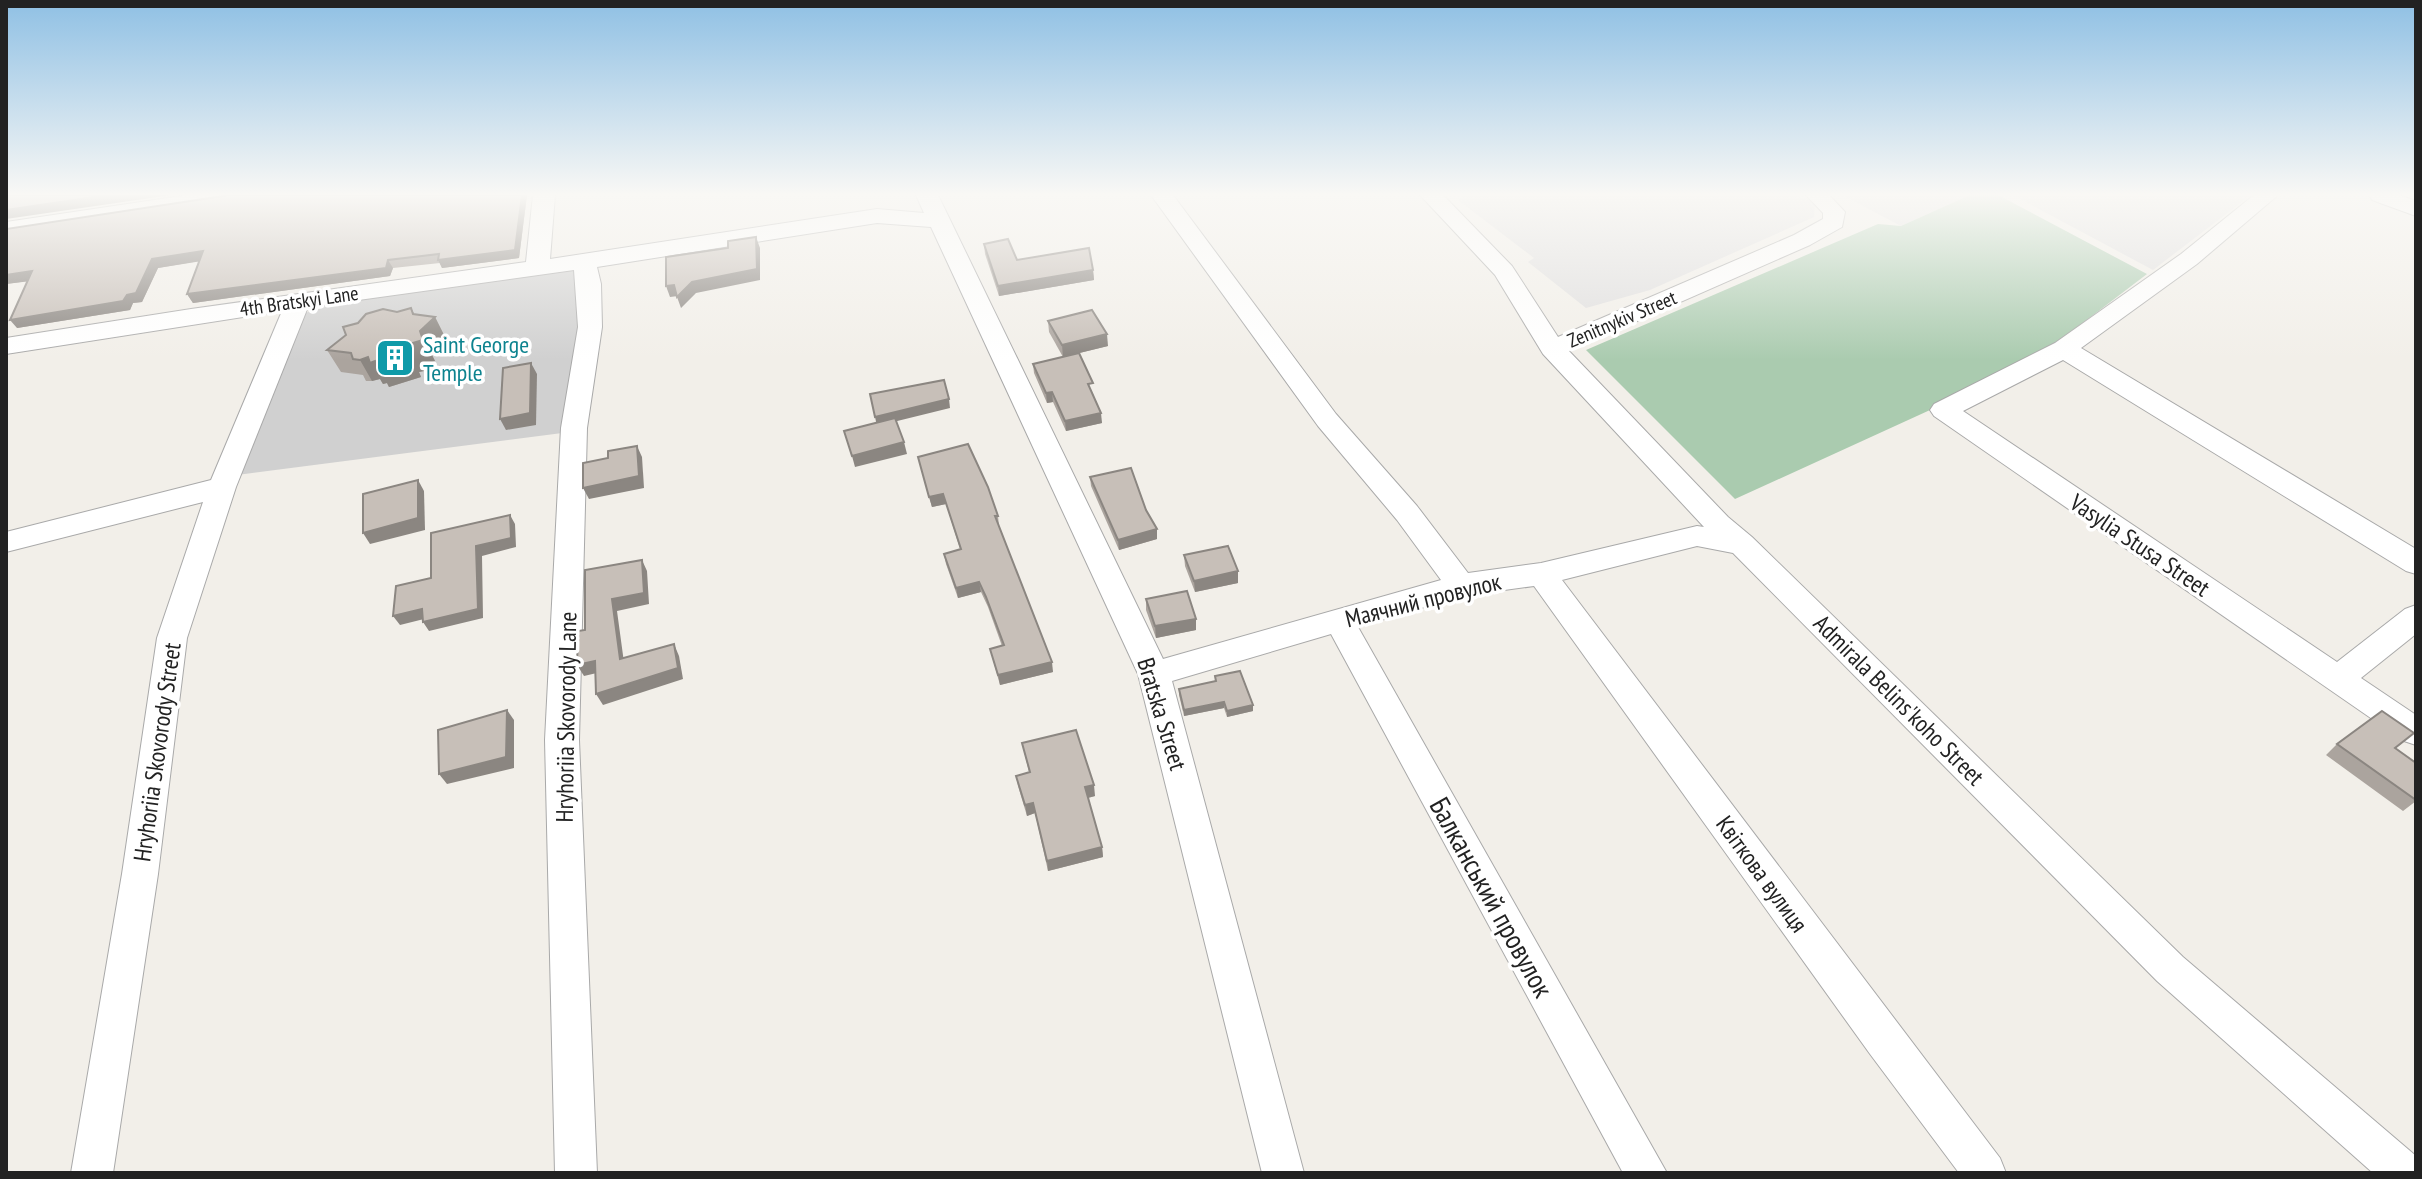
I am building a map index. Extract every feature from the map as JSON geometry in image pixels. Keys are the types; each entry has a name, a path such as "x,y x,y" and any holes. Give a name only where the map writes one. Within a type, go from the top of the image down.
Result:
{"street":[{"path":"537,269 539,250"},
{"name":"4th Bratskyi Lane","path":"6,346 660,250"},
{"name":"Bratska Street","path":"952,250 1154,674 1283,1173"},
{"path":"1202,250 1327,420 1407,513 1461,585"},
{"name":"Admirala Belins'koho Street","path":"1484,250 1504,271 1552,348 1718,524 1742,544 2170,969 2404,1173"},
{"name":"Zenitnykiv Street","path":"1552,348 1779,250"},
{"path":"2200,250 2064,349 2416,563"},
{"name":"Hryhoriia Skovorody Lane","path":"576,1173 562,740 574,428 590,327 589,284 584,262"},
{"name":"Hryhoriia Skovorody Street","path":"92,1173 140,874 164,676 172,638 222,487 298,301"},
{"name":"Vasylia Stusa Street","path":"2064,349 1943,410 2416,732"},
{"path":"6,542 222,487"},
{"name":"Маячний провулок","path":"1154,674 1461,585 1541,574 1697,536 1742,544"},
{"name":"Квіткова вулиця","path":"1541,574 1884,1041 1985,1173"},
{"path":"2337,679 2416,617"},
{"name":"Балканський провулок","path":"1339,621 1646,1173"}],"shaded area":[{"path":"1524,250 1740,250 1650,290 1586,308 1528,262 1534,258"},
{"path":"2116,250 2179,250 2153,270"},
{"path":"575,271 584,277 570,432 237,475 306,313 321,305"}],"green space":[{"path":"1818,250 2102,250 2147,274 2054,345 1941,405 1735,499 1586,350"}],"building":[{"path":"6,250 515,250 438,260 439,254 388,260 386,268 187,294 203,251 152,259 136,293 127,295 123,301 10,320 32,271 6,275"},
{"path":"714,250 756,250 757,269 692,282 677,297 674,285 666,286 666,257"},
{"path":"986,250 1013,250 1017,260 1089,250 1093,270 998,286"},
{"path":"411,308 413,314 435,317 420,331 423,340 409,344 412,349 407,351 408,356 377,366 375,361 370,363 368,357 353,359 351,353 327,350 346,335 343,327 358,323 366,314 383,309 397,312"},
{"path":"1092,310 1107,334 1062,345 1048,321"},
{"path":"1079,353 1093,383 1088,384 1101,413 1065,421 1052,392 1046,393 1033,364"},
{"path":"531,363 530,413 500,419 503,368"},
{"path":"944,380 949,399 875,417 870,394"},
{"path":"895,418 904,442 852,456 844,431"},
{"path":"968,444 988,487 998,516 995,516 1052,662 998,675 990,649 1004,645 979,582 956,588 944,554 961,549 943,494 929,497 918,457"},
{"path":"637,446 639,476 583,488 583,463 608,458 608,451"},
{"path":"1131,468 1146,510 1157,529 1118,540 1090,477"},
{"path":"418,480 418,518 363,533 363,494"},
{"path":"510,515 511,538 476,546 478,609 423,622 422,609 393,616 396,586 431,578 431,533"},
{"path":"1228,546 1238,571 1194,581 1184,555"},
{"path":"642,560 644,593 612,599 620,659 674,644 678,668 596,694 595,661 577,665 578,631 585,630 585,570"},
{"path":"1187,591 1196,619 1155,626 1146,599"},
{"path":"1240,671 1253,705 1227,711 1224,702 1184,710 1179,689 1216,681 1215,676"},
{"path":"507,710 506,757 439,774 438,730"},
{"path":"2382,711 2414,733 2395,748 2416,763 2416,800 2337,744"},
{"path":"1076,730 1094,785 1085,787 1102,847 1047,861 1033,803 1025,805 1016,776 1030,772 1022,743"}],"place":[{"name":"Saint George Temple","path":"395,358"}]}
